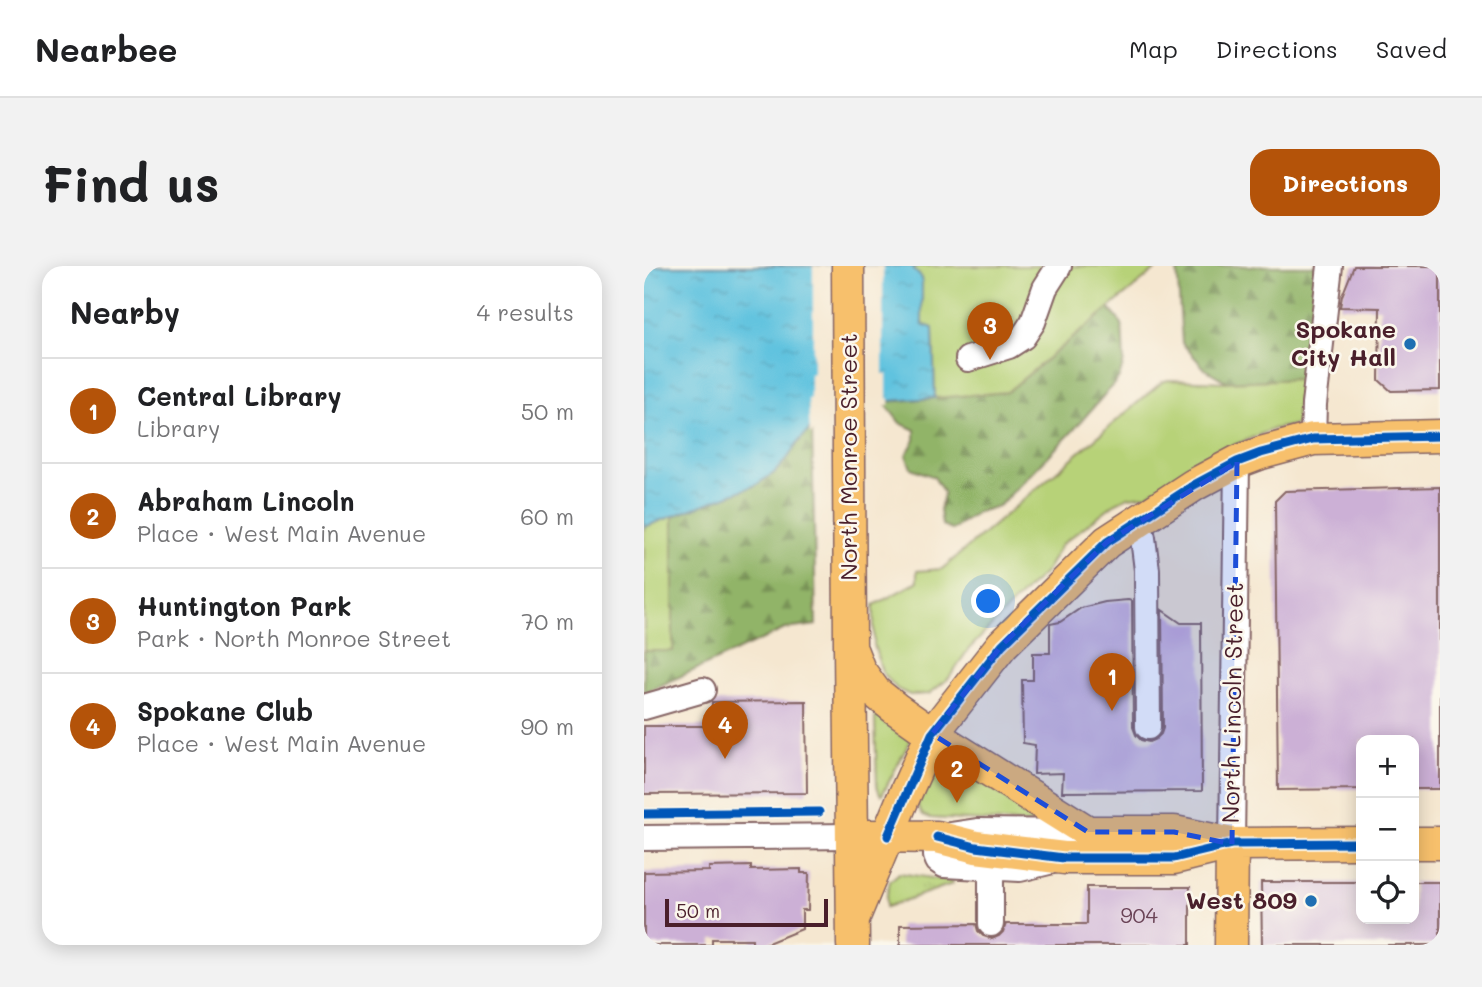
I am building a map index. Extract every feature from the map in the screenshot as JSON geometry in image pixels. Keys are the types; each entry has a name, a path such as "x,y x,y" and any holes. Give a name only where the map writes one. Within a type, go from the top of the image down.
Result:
{"main road":[{"name":"North Monroe Street","path":"848,266 853,932"},
{"path":"853,932 888,836 932,734 1002,645 1107,542 1194,485 1237,462 1292,444 1313,439 1440,436"},
{"name":"North Monroe Street","path":"850,648 859,670 874,692 932,734 1088,832"},
{"path":"1088,832 1174,832 1231,844 1356,843"},
{"path":"852,836 937,837 976,847 1064,858 1174,858 1231,844"},
{"path":"1419,843 1440,843"},
{"name":"North Lincoln Street","path":"1231,844 1231,945"}],"street":[{"path":"968,359 1010,346 1023,337 1033,322 1045,288 1059,266"},
{"path":"1313,439 1314,404 1330,266"},
{"name":"North Lincoln Street","path":"1231,844 1237,462"},
{"path":"1139,520 1147,570 1148,727"},
{"path":"644,707 703,690"},
{"path":"1064,858 1020,869 944,865 936,856 937,837 977,831 1088,832"},
{"path":"644,838 852,836"},
{"path":"991,868 991,924"},
{"path":"834,945 845,934 853,932"}],"highlighted area":[{"path":"1237,462 1232,844 1174,832 1088,832 932,734 1002,645 1107,542"}],"green space":[{"path":"916,266 1160,266 1007,392 935,398 933,329 922,325 922,279 912,269"},
{"path":"1177,266 1321,266 1303,379 1227,382 1205,369 1182,343"},
{"path":"1109,308 1122,324 1124,361 1119,378 1070,434 999,506 978,512 952,530 942,525 940,510 944,493 934,477 911,468 906,455 915,440 915,430 900,423 884,402 1007,392"},
{"path":"1303,379 1299,424 1273,429 1232,446 1146,495 1128,497 1114,504 1061,545 1045,573 968,650 949,678 929,694 910,695 897,689 882,672 874,645 874,605 917,582 917,571 942,569 1162,382"},
{"path":"812,427 816,625 785,629 644,693 644,651 673,651 673,516 755,485 774,473"},
{"path":"673,516 673,651 644,651 644,527"},
{"path":"877,710 912,737 882,795 877,786"},
{"path":"943,758 1038,817 1037,824 931,818 923,815 916,803 935,761"},
{"path":"899,873 952,881 952,884 886,907 890,881"}],"water":[{"path":"644,266 916,266 913,269 922,278 922,324 933,328 935,398 860,403 812,427 774,473 756,485 644,527"}],"pier":[{"path":"813,266 883,266 883,374 887,374 889,405 861,407 827,421 810,435 808,399 810,374 813,373"}],"building":[{"name":"Spokane City Hall","path":"1354,266 1440,266 1440,390 1391,391 1379,380 1380,308 1340,307"},
{"path":"1440,487 1440,789 1419,789 1419,735 1356,735 1356,789 1278,790 1275,501 1285,491"},
{"path":"1132,601 1133,727 1141,740 1149,742 1156,739 1163,728 1162,610 1181,623 1201,623 1202,791 1062,792 1063,773 1034,774 1035,745 1023,743 1022,680 1033,680 1033,653 1050,653 1050,624 1060,622 1081,608"},
{"path":"806,701 807,793 644,794 644,726 712,726 712,702"},
{"path":"751,866 751,870 801,869 801,873 809,873 808,910 802,910 802,929 763,945 752,945 752,939 712,939 712,945 644,945 644,872 709,871 709,867"},
{"name":"West 809","path":"1261,882 1356,882 1356,924 1419,924 1419,882 1440,882 1440,945 1262,945"},
{"path":"1087,887 1190,887 1190,945 900,945 900,925 976,924 983,936 992,939 1003,932 1006,924 1087,924"}],"cycle path":[{"path":"888,836 932,734 1002,645 1107,542 1194,485 1237,462 1261,453 1313,439 1440,436"},
{"path":"644,814 819,812"},
{"path":"937,837 976,847 1064,858 1174,858 1232,844 1356,843"}],"place":[{"name":"Spokane City Hall","path":"1410,344"},
{"name":"Huntington Park","path":"990,360"},
{"name":"Central Library","path":"1112,711"},
{"name":"Spokane Club","path":"725,759"},
{"name":"Abraham Lincoln","path":"957,803"},
{"name":"West 809","path":"1311,901"}]}
